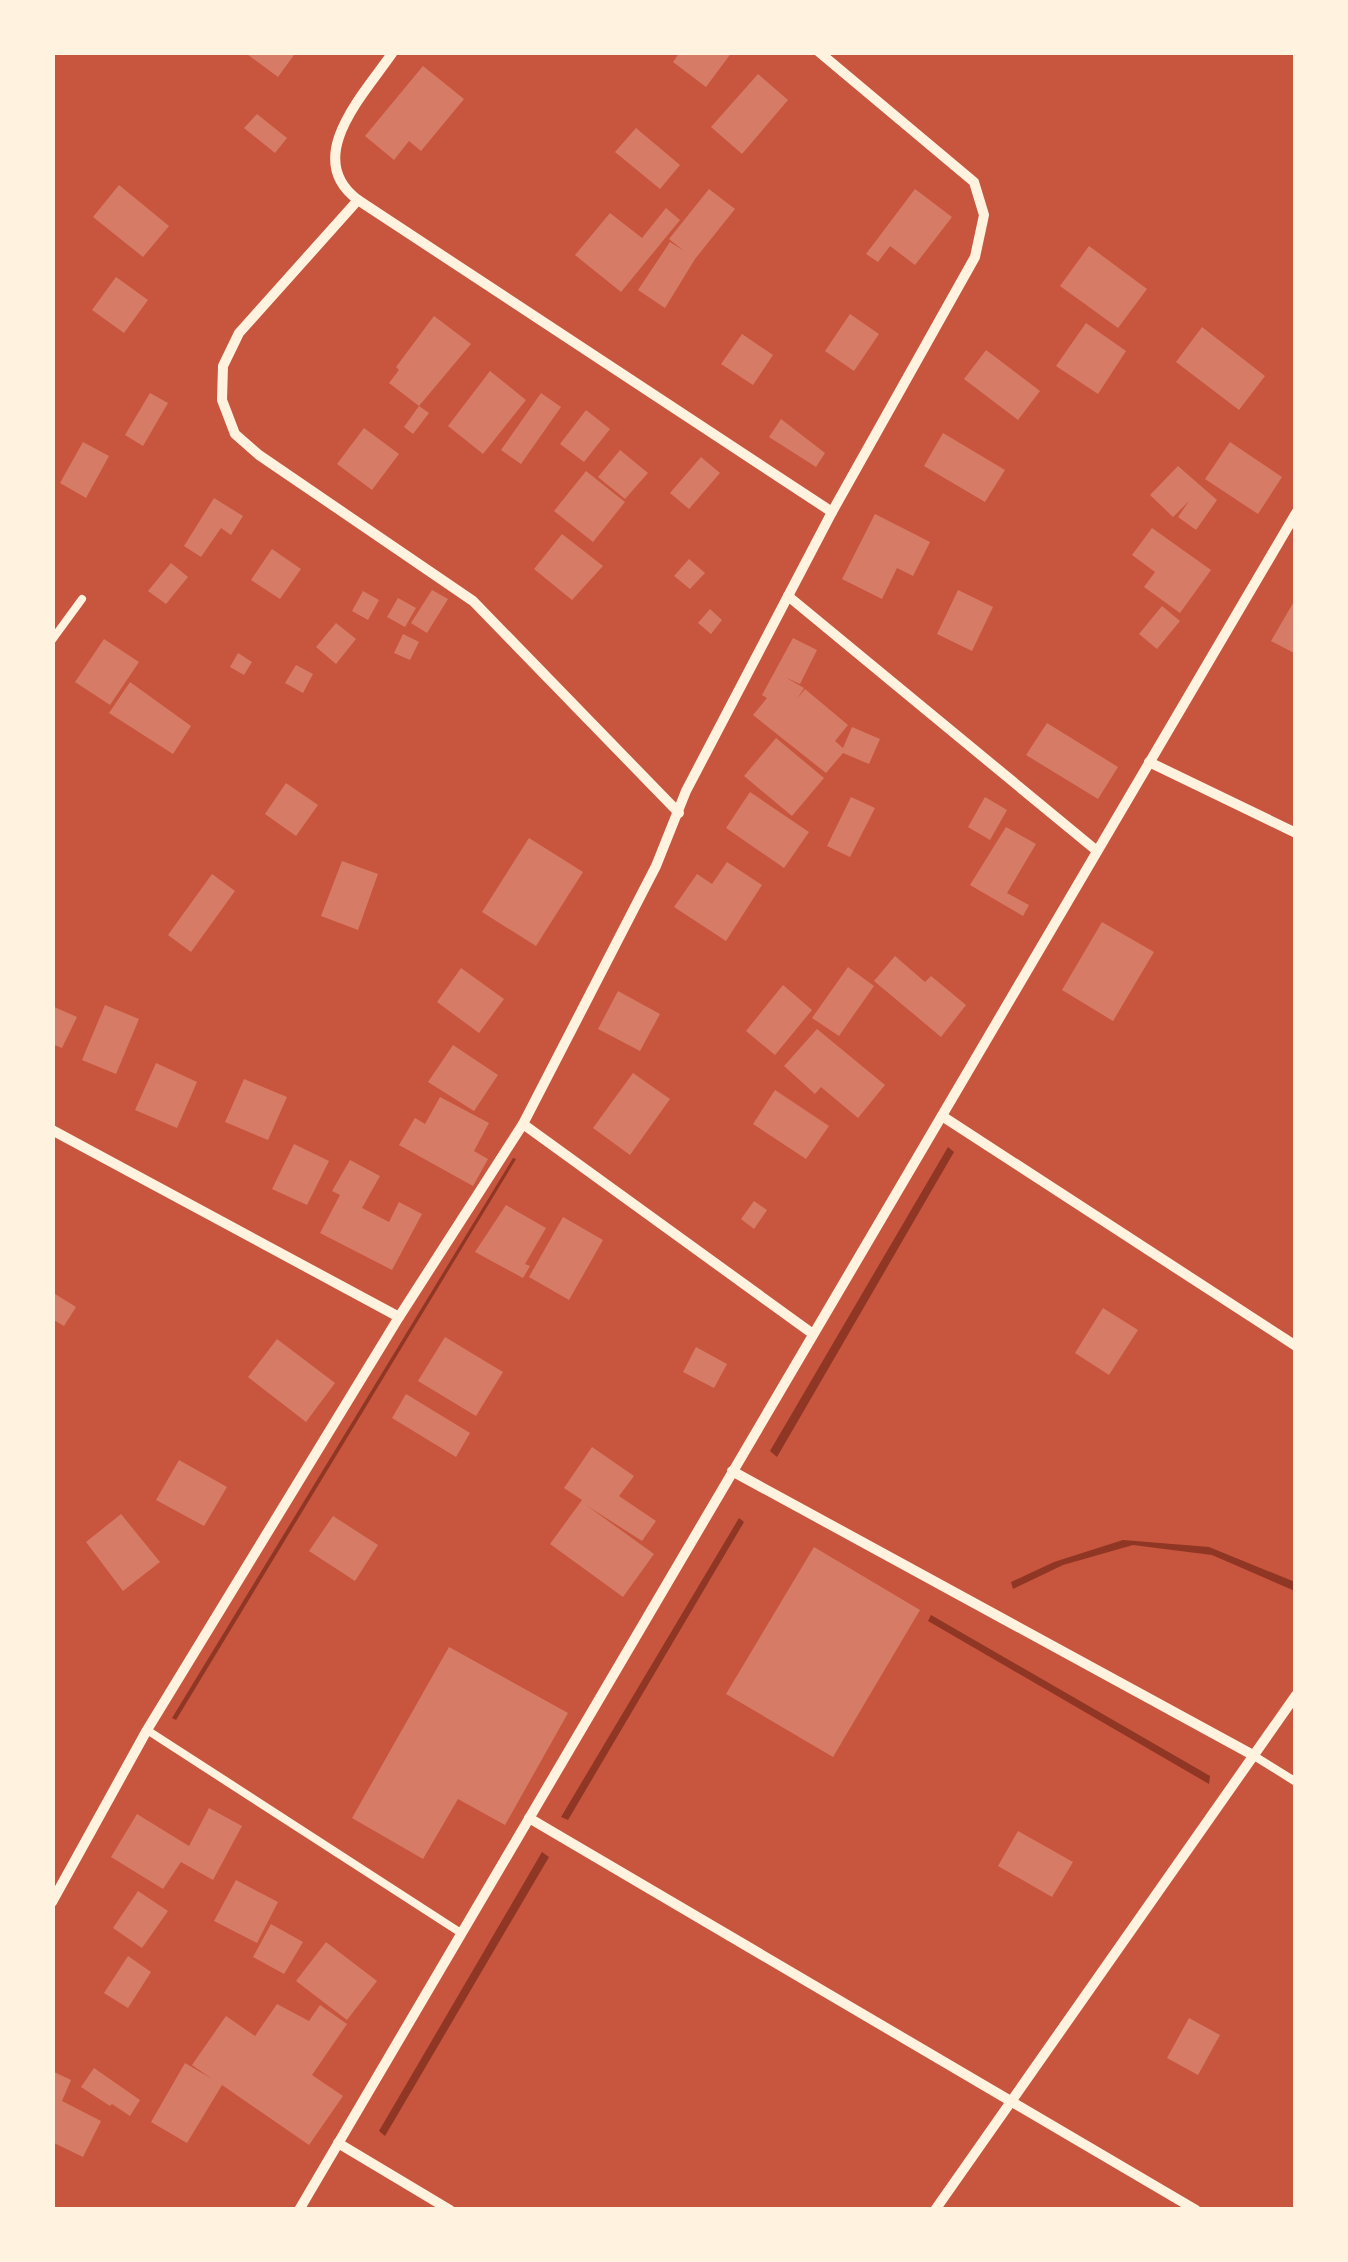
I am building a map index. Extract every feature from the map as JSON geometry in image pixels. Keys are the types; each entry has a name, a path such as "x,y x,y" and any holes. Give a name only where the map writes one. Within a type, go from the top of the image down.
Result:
{"street":[{"path":"393,52 339,134 332,157 336,174 347,192 832,512"},
{"path":"52,1902 147,1730 399,1318 523,1124 656,866 686,792 788,596 975,257 984,215 974,182 819,52"},
{"path":"358,200 240,333 222,366 222,400 235,434 259,455 473,601 679,813"},
{"path":"299,2210 1296,513"},
{"path":"788,596 1097,851"},
{"path":"1149,762 1296,833"},
{"path":"942,1116 1296,1346"},
{"path":"523,1124 814,1334"},
{"path":"52,1130 399,1318"},
{"path":"732,1471 1252,1754"},
{"path":"935,2210 1296,1695"},
{"path":"528,1818 1196,2210"},
{"path":"338,2143 450,2210"}],"lane":[{"path":"52,640 82,599"},
{"path":"147,1730 461,1933"},
{"path":"1252,1754 1296,1782"}],"shaded area":[{"path":"948,1147 954,1152 777,1457 770,1451"},
{"path":"513,1158 516,1159 176,1720 172,1718"},
{"path":"739,1518 744,1522 568,1820 561,1817"},
{"path":"1123,1540 1209,1547 1295,1582 1295,1591 1212,1555 1133,1545 1063,1565 1013,1589 1011,1582 1054,1562"},
{"path":"931,1615 1210,1776 1209,1784 928,1621"},
{"path":"542,1852 549,1857 385,2136 379,2131"}],"building":[{"path":"244,52 290,52 294,55 278,77"},
{"path":"680,52 732,52 706,87 673,62"},
{"path":"423,66 464,99 421,151 409,141 394,160 365,136"},
{"path":"758,74 788,100 742,154 711,127"},
{"path":"257,114 287,138 275,153 244,128"},
{"path":"636,128 680,165 660,189 615,152"},
{"path":"119,185 169,226 143,257 93,217"},
{"path":"709,189 735,209 695,259 665,308 638,290 670,242 684,251 669,239"},
{"path":"915,189 952,217 915,265 890,246 878,262 866,254"},
{"path":"666,208 680,220 621,292 575,255 610,213 642,238"},
{"path":"1089,246 1147,289 1118,328 1060,286"},
{"path":"116,277 148,300 124,333 92,310"},
{"path":"850,314 879,334 854,371 825,351"},
{"path":"434,316 471,344 419,406 389,383 399,370 396,367"},
{"path":"1086,323 1126,351 1098,394 1056,366"},
{"path":"1202,327 1265,376 1239,410 1176,362"},
{"path":"742,334 773,355 753,385 721,364"},
{"path":"986,350 1040,391 1018,420 964,379"},
{"path":"490,371 526,400 483,454 448,426"},
{"path":"150,393 168,403 143,446 125,435"},
{"path":"541,393 561,407 521,464 501,450"},
{"path":"419,406 429,413 413,434 404,427"},
{"path":"586,410 610,429 584,462 560,444"},
{"path":"781,419 825,453 816,467 769,437"},
{"path":"364,428 399,454 372,490 337,464"},
{"path":"943,433 1005,470 985,502 924,466"},
{"path":"83,442 109,456 86,498 60,483"},
{"path":"1230,442 1282,477 1258,514 1205,479"},
{"path":"620,450 648,473 625,499 598,477"},
{"path":"701,457 720,473 689,509 670,493"},
{"path":"1178,466 1217,500 1196,530 1178,517 1189,501 1173,517 1150,495"},
{"path":"586,471 625,502 593,542 554,511"},
{"path":"214,498 243,516 231,535 221,528 201,557 184,546"},
{"path":"875,514 930,542 913,576 897,568 882,599 842,579"},
{"path":"1152,528 1211,570 1180,613 1144,587 1155,572 1132,555"},
{"path":"562,534 603,566 572,600 534,569"},
{"path":"272,549 301,569 280,599 251,580"},
{"path":"689,559 705,573 690,589 674,576"},
{"path":"171,563 188,577 166,604 148,591"},
{"path":"432,590 448,599 427,633 411,623"},
{"path":"958,590 993,607 972,651 937,634"},
{"path":"363,591 379,600 368,620 352,611"},
{"path":"398,598 416,608 405,627 387,617"},
{"path":"1296,598 1296,654 1271,641"},
{"path":"1162,606 1180,621 1157,649 1139,634"},
{"path":"710,609 722,620 711,634 698,623"},
{"path":"336,623 356,639 336,664 316,647"},
{"path":"403,634 419,642 410,660 394,653"},
{"path":"793,638 817,650 800,684 785,677 804,688 797,699 805,689 848,725 835,741 843,748 852,727 880,739 869,764 843,753 826,773 753,715 767,698 762,695"},
{"path":"104,639 139,662 110,705 75,682"},
{"path":"238,653 252,662 244,675 230,667"},
{"path":"296,665 313,674 303,693 285,683"},
{"path":"130,682 191,726 173,754 109,713"},
{"path":"1047,723 1118,767 1098,799 1026,755"},
{"path":"776,738 824,778 792,816 744,776"},
{"path":"286,783 318,805 296,836 265,814"},
{"path":"750,792 809,832 784,868 726,828"},
{"path":"851,797 875,808 850,857 827,846"},
{"path":"985,797 1007,810 990,840 968,827"},
{"path":"1006,827 1036,844 1007,893 1029,905 1023,916 970,885"},
{"path":"529,838 583,872 536,946 482,912"},
{"path":"342,861 378,874 358,930 321,916"},
{"path":"727,862 762,885 726,941 674,907 697,874 712,884"},
{"path":"212,874 235,891 191,952 168,935"},
{"path":"1102,922 1154,952 1113,1021 1062,990"},
{"path":"895,956 925,982 931,976 966,1005 941,1037 874,981"},
{"path":"848,967 874,986 839,1036 812,1018"},
{"path":"461,968 504,999 479,1033 437,1002"},
{"path":"783,985 812,1010 775,1055 746,1031"},
{"path":"618,991 660,1014 640,1051 598,1029"},
{"path":"105,1005 139,1019 116,1074 82,1060"},
{"path":"52,1006 77,1017 62,1048 52,1044"},
{"path":"817,1029 885,1085 858,1118 821,1087 815,1094 784,1066"},
{"path":"453,1045 498,1075 474,1111 428,1082"},
{"path":"156,1063 197,1082 177,1128 135,1110"},
{"path":"633,1073 670,1099 630,1155 593,1128"},
{"path":"244,1079 287,1097 268,1140 225,1122"},
{"path":"775,1090 829,1126 806,1159 753,1124"},
{"path":"440,1097 489,1123 474,1151 488,1159 473,1186 399,1145 415,1118 425,1124"},
{"path":"294,1144 329,1161 307,1205 272,1189"},
{"path":"350,1160 380,1176 362,1208 389,1222 399,1202 422,1214 392,1270 320,1233 340,1195 332,1191"},
{"path":"754,1201 767,1210 754,1229 741,1219"},
{"path":"506,1205 546,1228 525,1264 530,1266 523,1278 475,1252"},
{"path":"563,1217 603,1240 569,1300 529,1277"},
{"path":"52,1292 76,1307 64,1326 52,1319"},
{"path":"1103,1308 1138,1330 1109,1375 1075,1353"},
{"path":"445,1337 503,1372 476,1416 418,1381"},
{"path":"277,1339 335,1383 306,1422 248,1377"},
{"path":"696,1347 727,1364 714,1388 683,1372"},
{"path":"406,1394 470,1433 456,1457 392,1418"},
{"path":"592,1447 634,1476 619,1496 656,1521 642,1541 586,1505 654,1554 623,1597 550,1544 582,1500 564,1488"},
{"path":"179,1460 227,1487 204,1526 156,1500"},
{"path":"121,1514 160,1562 123,1591 86,1542"},
{"path":"333,1516 378,1545 355,1581 309,1551"},
{"path":"814,1547 920,1610 833,1757 726,1694"},
{"path":"449,1647 568,1713 505,1825 458,1799 423,1859 352,1818"},
{"path":"209,1808 242,1826 213,1880 181,1862 163,1889 111,1857 137,1814 189,1846"},
{"path":"1018,1831 1073,1862 1052,1897 998,1866"},
{"path":"236,1880 278,1902 257,1943 214,1921"},
{"path":"138,1891 168,1911 142,1948 113,1928"},
{"path":"271,1924 303,1942 284,1974 253,1957"},
{"path":"326,1942 377,1981 347,2020 296,1981"},
{"path":"128,1956 151,1972 128,2008 104,1993"},
{"path":"277,2004 309,2021 320,2005 347,2024 312,2075 343,2096 309,2145 222,2085 187,2143 151,2122 185,2063 212,2079 192,2065 226,2016 255,2036"},
{"path":"1189,2018 1220,2035 1198,2075 1167,2058"},
{"path":"94,2068 140,2100 130,2116 81,2087"},
{"path":"52,2071 71,2080 62,2101 101,2121 83,2157 52,2142"}]}
